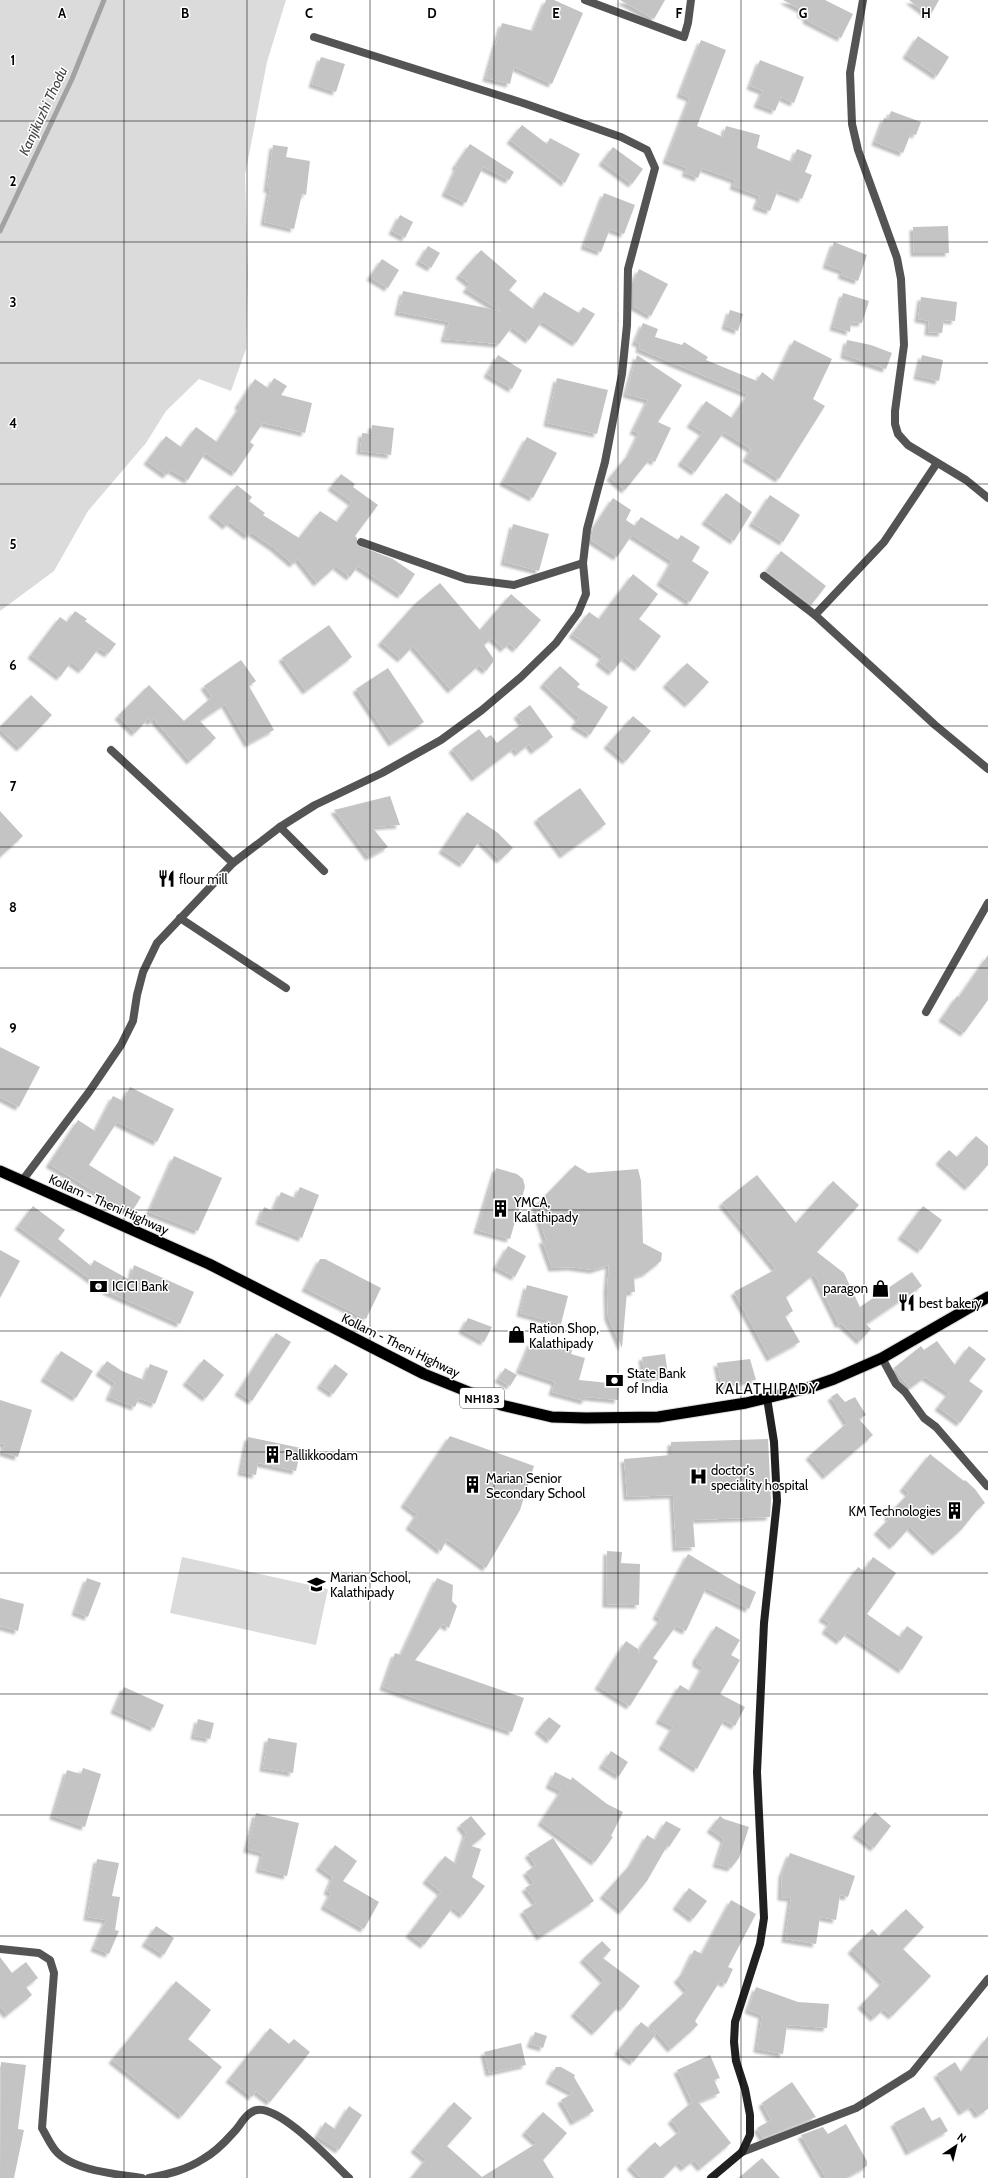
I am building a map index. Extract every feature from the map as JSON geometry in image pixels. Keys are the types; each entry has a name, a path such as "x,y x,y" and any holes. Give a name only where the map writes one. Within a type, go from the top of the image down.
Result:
{"highway":[{"name":"Kollam - Theni Highway","path":"0,1171 209,1264 424,1374 508,1407 552,1416 624,1418 658,1417 702,1411 808,1388 834,1379 882,1358 988,1297"}],"main road":[{"path":"711,2178 742,2152 750,2135 750,2115 745,2089 736,2061 734,2042 735,2022 760,1944 764,1918 757,1772 764,1622 777,1501 774,1442 767,1398"}],"street":[{"path":"585,0 684,37 688,24 691,0"},
{"path":"863,0 850,73 852,124 858,150 897,258 901,279 904,345 894,410 895,424 898,434 908,445 966,480 988,498"},
{"path":"22,1181 89,1092 121,1045 133,1021 137,995 150,958 157,943 180,918 233,863 280,827 315,805 382,773 441,740 482,710 521,677 556,643 578,613 586,594 584,563 587,529 605,462 622,374 627,325 628,269 655,168 647,150 621,137 523,103 314,37"},
{"path":"815,615 884,542 937,463"},
{"path":"361,542 466,579 514,585 584,563"},
{"path":"764,576 815,615 935,725 988,769"},
{"path":"111,750 233,863"},
{"path":"280,827 324,871"},
{"path":"926,1012 988,903"},
{"path":"180,918 286,988"},
{"path":"882,1358 896,1384 905,1392 924,1418 936,1427 987,1486"},
{"path":"0,1949 39,1953 50,1960 54,1973 42,2128 55,2150 70,2161 89,2169 142,2178"},
{"path":"742,2152 856,2108 912,2073 988,1979"},
{"path":"149,2178 180,2172 204,2159 234,2132 247,2115 257,2110 270,2112 284,2119 304,2134 349,2178"}],"shaded area":[{"path":"0,0 286,0 267,62 245,175 248,274 246,349 231,391 199,379 166,411 146,443 88,511 54,571 0,611"},
{"path":"182,1557 328,1589 316,1645 170,1613"}],"building":[{"path":"546,0 554,0 583,13 552,84 514,67 510,84 486,78 502,23 533,31"},
{"path":"620,0 665,0 654,19"},
{"path":"783,0 825,0 853,14 841,38 806,20 807,17 800,13 802,10"},
{"path":"909,0 939,0 930,16"},
{"path":"918,36 949,57 937,76 906,55"},
{"path":"701,40 726,50 697,126 723,137 726,126 760,135 757,148 792,162 797,149 812,155 805,172 812,175 802,199 778,190 770,211 756,206 760,196 733,186 735,180 702,168 698,178 685,173 687,168 666,160 690,98 680,94"},
{"path":"321,57 345,64 336,92 312,84"},
{"path":"760,60 804,77 794,103 781,97 775,111 757,104 763,91 750,86"},
{"path":"891,111 921,122 916,135 911,133 903,153 875,142 884,118 888,119"},
{"path":"522,125 547,144 550,138 580,154 565,183 510,140"},
{"path":"470,144 514,172 509,180 483,167 466,203 445,193 457,167 455,166"},
{"path":"273,145 288,147 286,157 310,161 306,195 302,194 294,229 264,222 270,189 267,189"},
{"path":"613,147 643,169 632,184 602,162"},
{"path":"604,193 635,205 624,234 610,229 601,252 584,246"},
{"path":"400,215 413,222 405,238 392,231"},
{"path":"948,226 949,253 914,253 913,227"},
{"path":"834,242 867,255 858,281 841,275 843,271 826,265"},
{"path":"428,246 440,253 431,268 419,261"},
{"path":"481,250 517,281 509,290 533,309 544,292 579,313 583,307 595,314 576,343 542,321 529,340 512,327 499,344 444,339 449,322 398,312 403,291 501,311 466,289 470,284 459,275"},
{"path":"382,259 399,270 388,288 370,277"},
{"path":"639,269 668,284 651,316 633,306 633,282"},
{"path":"843,293 869,301 862,323 851,322 850,332 833,327"},
{"path":"921,297 957,302 955,321 944,320 942,333 928,332 929,321 918,319"},
{"path":"730,310 743,314 738,331 725,326"},
{"path":"643,323 658,329 655,337 682,345 684,342 708,357 706,360 757,381 762,372 774,381 794,340 832,359 813,399 825,406 779,479 746,458 751,449 724,432 695,472 681,462 703,432 690,424 706,401 732,418 748,394 639,349 640,344 635,342"},
{"path":"847,340 871,345 892,353 886,369 844,355"},
{"path":"498,355 522,370 512,389 487,374"},
{"path":"637,355 682,385 658,422 671,428 655,462 650,459 625,490 610,477 629,454 639,433 633,431 648,400 626,394"},
{"path":"922,355 943,360 939,381 917,376"},
{"path":"274,378 287,386 281,395 312,403 305,433 263,423 250,442 254,445 235,473 205,453 188,480 171,470 166,475 147,461 166,436 181,447 196,427 217,442 240,407 238,405 255,379 268,388"},
{"path":"557,378 608,390 597,434 547,423"},
{"path":"372,425 394,428 391,455 360,451 362,433 371,434"},
{"path":"527,437 557,453 533,498 503,482"},
{"path":"341,474 355,484 353,487 378,505 355,536 357,538 357,545 393,559 415,574 401,595 358,566 350,577 336,566 317,583 298,559 293,564 273,547 251,532 248,536 230,522 226,526 212,514 237,485 252,497 249,501 265,513 263,515 299,538 320,511 337,522 352,502 331,487"},
{"path":"726,493 752,512 734,541 705,521"},
{"path":"770,495 800,515 783,542 752,523"},
{"path":"613,498 631,510 626,520 635,526 641,517 678,540 681,535 700,547 692,561 709,572 690,602 660,582 672,561 632,535 617,557 591,540 593,528"},
{"path":"513,524 549,534 539,571 504,562"},
{"path":"781,551 826,586 811,605 766,571"},
{"path":"633,574 658,594 639,619 661,636 638,668 624,657 612,672 599,662 603,656 572,634 589,612 599,619"},
{"path":"440,583 480,630 511,594 541,620 516,649 509,643 504,649 492,638 484,645 493,658 493,662 486,671 479,665 451,690 413,646 401,659 381,642 416,603"},
{"path":"75,611 87,619 85,621 116,644 108,654 99,648 82,670 71,662 60,677 31,655 60,617 67,622"},
{"path":"329,625 352,657 306,691 282,658"},
{"path":"241,660 256,681 249,686 274,730 248,744 225,704 200,721 216,738 190,761 154,719 151,722 148,719 135,733 118,716 149,685 184,721 212,697 204,686"},
{"path":"687,663 709,682 688,704 666,684"},
{"path":"560,666 580,684 577,687 608,707 590,735 574,725 579,718 543,684"},
{"path":"388,668 424,722 392,743 356,689"},
{"path":"31,695 52,715 20,748 0,729 0,727"},
{"path":"530,705 553,737 534,751 529,744 518,753 514,748 475,778 452,749 479,729 486,738 491,735 497,743 523,723 517,715"},
{"path":"633,716 651,731 626,761 607,745"},
{"path":"580,788 606,824 563,855 537,819"},
{"path":"390,796 400,825 372,827 388,847 369,857 334,810"},
{"path":"0,811 23,836 0,857"},
{"path":"467,812 498,833 513,848 500,860 480,840 463,864 442,850"},
{"path":"988,955 988,1000 964,1033 942,1018 957,996 959,997"},
{"path":"0,1047 40,1067 19,1107 0,1097"},
{"path":"130,1087 174,1109 157,1142 117,1122 89,1165 141,1197 131,1213 49,1164 78,1120 95,1131 113,1096 123,1101"},
{"path":"976,1136 988,1146 988,1165 968,1187 939,1161 949,1150 957,1157"},
{"path":"174,1156 222,1178 198,1231 149,1212"},
{"path":"575,1165 588,1173 638,1169 641,1181 643,1243 662,1253 661,1261 646,1273 634,1277 635,1292 627,1292 622,1348 608,1317 607,1289 609,1265 593,1270 571,1267 552,1268 542,1240 546,1240 535,1206"},
{"name":"YMCA, Kalathipady","path":"496,1168 517,1174 523,1179 525,1187 510,1239 477,1230"},
{"path":"757,1175 796,1223 833,1181 859,1205 817,1252 844,1273 860,1307 912,1272 922,1286 866,1324 871,1329 860,1341 841,1323 839,1325 814,1274 786,1297 793,1311 785,1316 800,1342 770,1358 734,1292 776,1269 722,1203"},
{"path":"300,1187 319,1195 302,1238 259,1221 264,1207 273,1211 281,1192 295,1198"},
{"path":"33,1206 65,1230 58,1239 91,1266 94,1260 130,1280 134,1265 194,1292 180,1324 108,1292 18,1226"},
{"path":"923,1206 942,1220 921,1250 901,1236"},
{"path":"508,1246 526,1256 515,1277 496,1267"},
{"path":"0,1250 20,1261 0,1298"},
{"path":"320,1259 325,1259 381,1288 366,1319 305,1288"},
{"path":"527,1285 568,1296 561,1324 520,1313"},
{"path":"468,1318 492,1327 484,1342 462,1330"},
{"path":"276,1333 291,1342 252,1401 238,1392"},
{"path":"545,1341 572,1350 571,1354 585,1358 579,1380 619,1384 618,1400 586,1397 585,1401 552,1392 555,1382 519,1370 531,1342 543,1347"},
{"path":"937,1341 955,1365 969,1346 986,1359 969,1381 983,1391 960,1423 938,1407 949,1393 925,1377 910,1388 894,1368 921,1346 924,1350"},
{"path":"61,1351 93,1371 76,1398 44,1378"},
{"path":"665,1354 668,1375 645,1379 642,1357"},
{"path":"204,1359 224,1375 206,1398 186,1382"},
{"path":"750,1359 756,1380 735,1383 722,1388 717,1363"},
{"path":"107,1361 122,1371 144,1380 150,1364 168,1371 155,1404 139,1398 135,1407 109,1397 115,1383 99,1372"},
{"path":"335,1364 348,1374 333,1394 320,1385"},
{"path":"505,1368 517,1375 510,1386 498,1379"},
{"path":"837,1393 845,1402 855,1397 866,1415 859,1419 873,1435 826,1476 809,1456 847,1423 831,1397"},
{"path":"0,1400 32,1410 18,1457 2,1452 5,1444 0,1443"},
{"name":"Marian Senior Secondary School","path":"450,1436 534,1466 520,1510 486,1568 447,1539 441,1551 409,1526 417,1514 404,1504"},
{"name":"Pallikkoodam","path":"248,1437 301,1448 296,1471 258,1463 256,1475 241,1472"},
{"name":"doctor's speciality hospital","path":"768,1439 771,1501 770,1517 693,1520 695,1547 676,1548 673,1495 627,1497 624,1459 671,1455 671,1442"},
{"path":"930,1454 964,1481 965,1480 975,1489 985,1503 978,1509 962,1529 936,1552 910,1527 893,1546 877,1531 890,1518 887,1516 909,1493 903,1488"},
{"path":"607,1551 622,1552 621,1563 640,1564 639,1605 606,1604"},
{"path":"688,1554 737,1583 756,1592 749,1609 706,1588 686,1631 676,1626 653,1658 658,1661 630,1706 598,1686 626,1641 638,1649 638,1654 643,1643 661,1619 656,1616"},
{"path":"873,1557 896,1573 867,1614 900,1637 907,1626 923,1637 902,1670 847,1632 840,1641 825,1630 830,1623 822,1618 858,1567 864,1571"},
{"path":"87,1578 101,1583 88,1617 75,1612"},
{"path":"437,1578 453,1585 452,1601 457,1606 449,1628 443,1624 415,1660 524,1698 512,1732 383,1687 395,1653 401,1655"},
{"path":"0,1598 24,1604 18,1631 0,1626"},
{"path":"716,1626 740,1640 731,1655 740,1660 720,1694 745,1707 735,1726 724,1720 697,1769 662,1746 673,1727 659,1720 680,1685 690,1691 703,1667 696,1663 696,1658"},
{"path":"124,1687 164,1705 154,1728 114,1710"},
{"path":"549,1717 561,1726 550,1740 538,1730"},
{"path":"198,1719 214,1723 210,1739 194,1736"},
{"path":"268,1738 297,1743 293,1773 263,1768"},
{"path":"611,1751 628,1762 619,1776 602,1765"},
{"path":"83,1768 101,1774 85,1827 53,1816 67,1770 81,1774"},
{"path":"555,1772 571,1780 572,1777 607,1804 623,1812 611,1836 613,1837 595,1862 541,1822 561,1791 549,1785"},
{"path":"875,1812 891,1826 874,1848 856,1834"},
{"path":"256,1813 299,1823 287,1876 259,1869 263,1853 247,1849"},
{"path":"471,1816 486,1834 471,1846 481,1849 472,1877 485,1886 463,1915 453,1907 424,1945 409,1934 441,1892 426,1880 445,1856 456,1864 466,1833 460,1825"},
{"path":"720,1816 724,1819 749,1827 739,1858 731,1868 716,1864 724,1839 710,1829"},
{"path":"666,1821 681,1829 669,1847 667,1846 647,1881 622,1911 603,1895 631,1864 647,1835 655,1840"},
{"path":"553,1838 594,1901 540,1937 523,1911 536,1903 525,1888 534,1883 526,1872 536,1865 528,1854"},
{"path":"335,1845 357,1861 343,1881 379,1902 364,1929 324,1906 331,1893 327,1891 333,1877 319,1867"},
{"path":"790,1853 855,1876 848,1897 840,1895 836,1920 820,1917 816,1944 785,1939 791,1898 781,1897 782,1874"},
{"path":"97,1859 119,1863 112,1896 120,1897 115,1930 119,1931 109,1954 94,1948 106,1920 87,1917"},
{"path":"689,1888 707,1901 693,1919 676,1906"},
{"path":"731,1900 756,1914 728,1967 733,1969 726,1984 720,1981 695,2021 698,2025 671,2049 650,2025 687,1990 677,1979 683,1973 694,1950 702,1954"},
{"path":"906,1909 924,1927 903,1949 931,1976 892,2016 884,2009 874,2018 861,2005 883,1982 851,1950 872,1929 879,1936"},
{"path":"156,1926 174,1938 164,1955 145,1943"},
{"path":"602,1941 611,1950 603,1958 640,1986 623,2008 619,2006 595,2032 574,2013 604,1980 583,1959"},
{"path":"0,1957 12,1973 26,1962 38,1978 26,1987 32,1995 7,2015 0,2006"},
{"path":"176,1981 211,2010 188,2039 222,2067 182,2116 112,2060"},
{"path":"756,1987 798,2002 829,2004 827,2028 787,2025 783,2054 757,2049 762,2015 748,2010"},
{"path":"641,2022 656,2034 633,2062 618,2051"},
{"path":"270,2028 289,2044 294,2039 310,2052 270,2102 256,2091 252,2097 229,2079"},
{"path":"535,2032 547,2036 543,2048 530,2044"},
{"path":"988,2036 988,2109 978,2115 972,2106 962,2112 937,2074 955,2062 961,2072"},
{"path":"521,2043 526,2065 489,2073 484,2052"},
{"path":"710,2055 720,2078 714,2080 720,2093 698,2102 731,2143 701,2168 694,2160 684,2168 679,2162 663,2178 641,2178 630,2166 655,2142 660,2147 680,2131 671,2120 692,2102 677,2070"},
{"path":"1,2062 26,2065 18,2129 24,2130 14,2178 0,2178"},
{"path":"556,2067 561,2067 575,2075 574,2077 594,2111 574,2122 561,2100 573,2093 549,2080"},
{"path":"792,2082 816,2117 763,2138 757,2128 771,2120 762,2103"},
{"path":"454,2102 472,2118 447,2146 482,2177 537,2143 525,2132 543,2112 567,2133 543,2160 554,2178 411,2178 426,2159 414,2149"},
{"path":"349,2106 362,2115 339,2150 317,2136 325,2122 335,2129"},
{"path":"924,2107 932,2121 940,2117 948,2131 909,2152 894,2123"},
{"path":"846,2124 867,2161 867,2166 846,2178 826,2178 801,2135 823,2127 828,2134"},
{"path":"762,2158 780,2178 739,2178"}],"waterway":[{"name":"Kanjikuzhi Thodu","path":"0,231 72,79 104,0"}],"place":[{"name":"flour mill","path":"166,879"},
{"name":"YMCA, Kalathipady","path":"501,1209"},
{"name":"ICICI Bank","path":"99,1286"},
{"name":"paragon","path":"881,1288"},
{"name":"best bakery","path":"906,1303"},
{"name":"Ration Shop, Kalathipady","path":"516,1335"},
{"name":"State Bank of India","path":"614,1380"},
{"name":"Pallikkoodam","path":"272,1455"},
{"name":"doctor's speciality hospital","path":"698,1477"},
{"name":"Marian Senior Secondary School","path":"473,1485"},
{"name":"KM Technologies","path":"954,1511"},
{"name":"Marian School, Kalathipady","path":"317,1584"}],"district":[{"name":"KALATHIPADY","path":"767,1389"}]}
